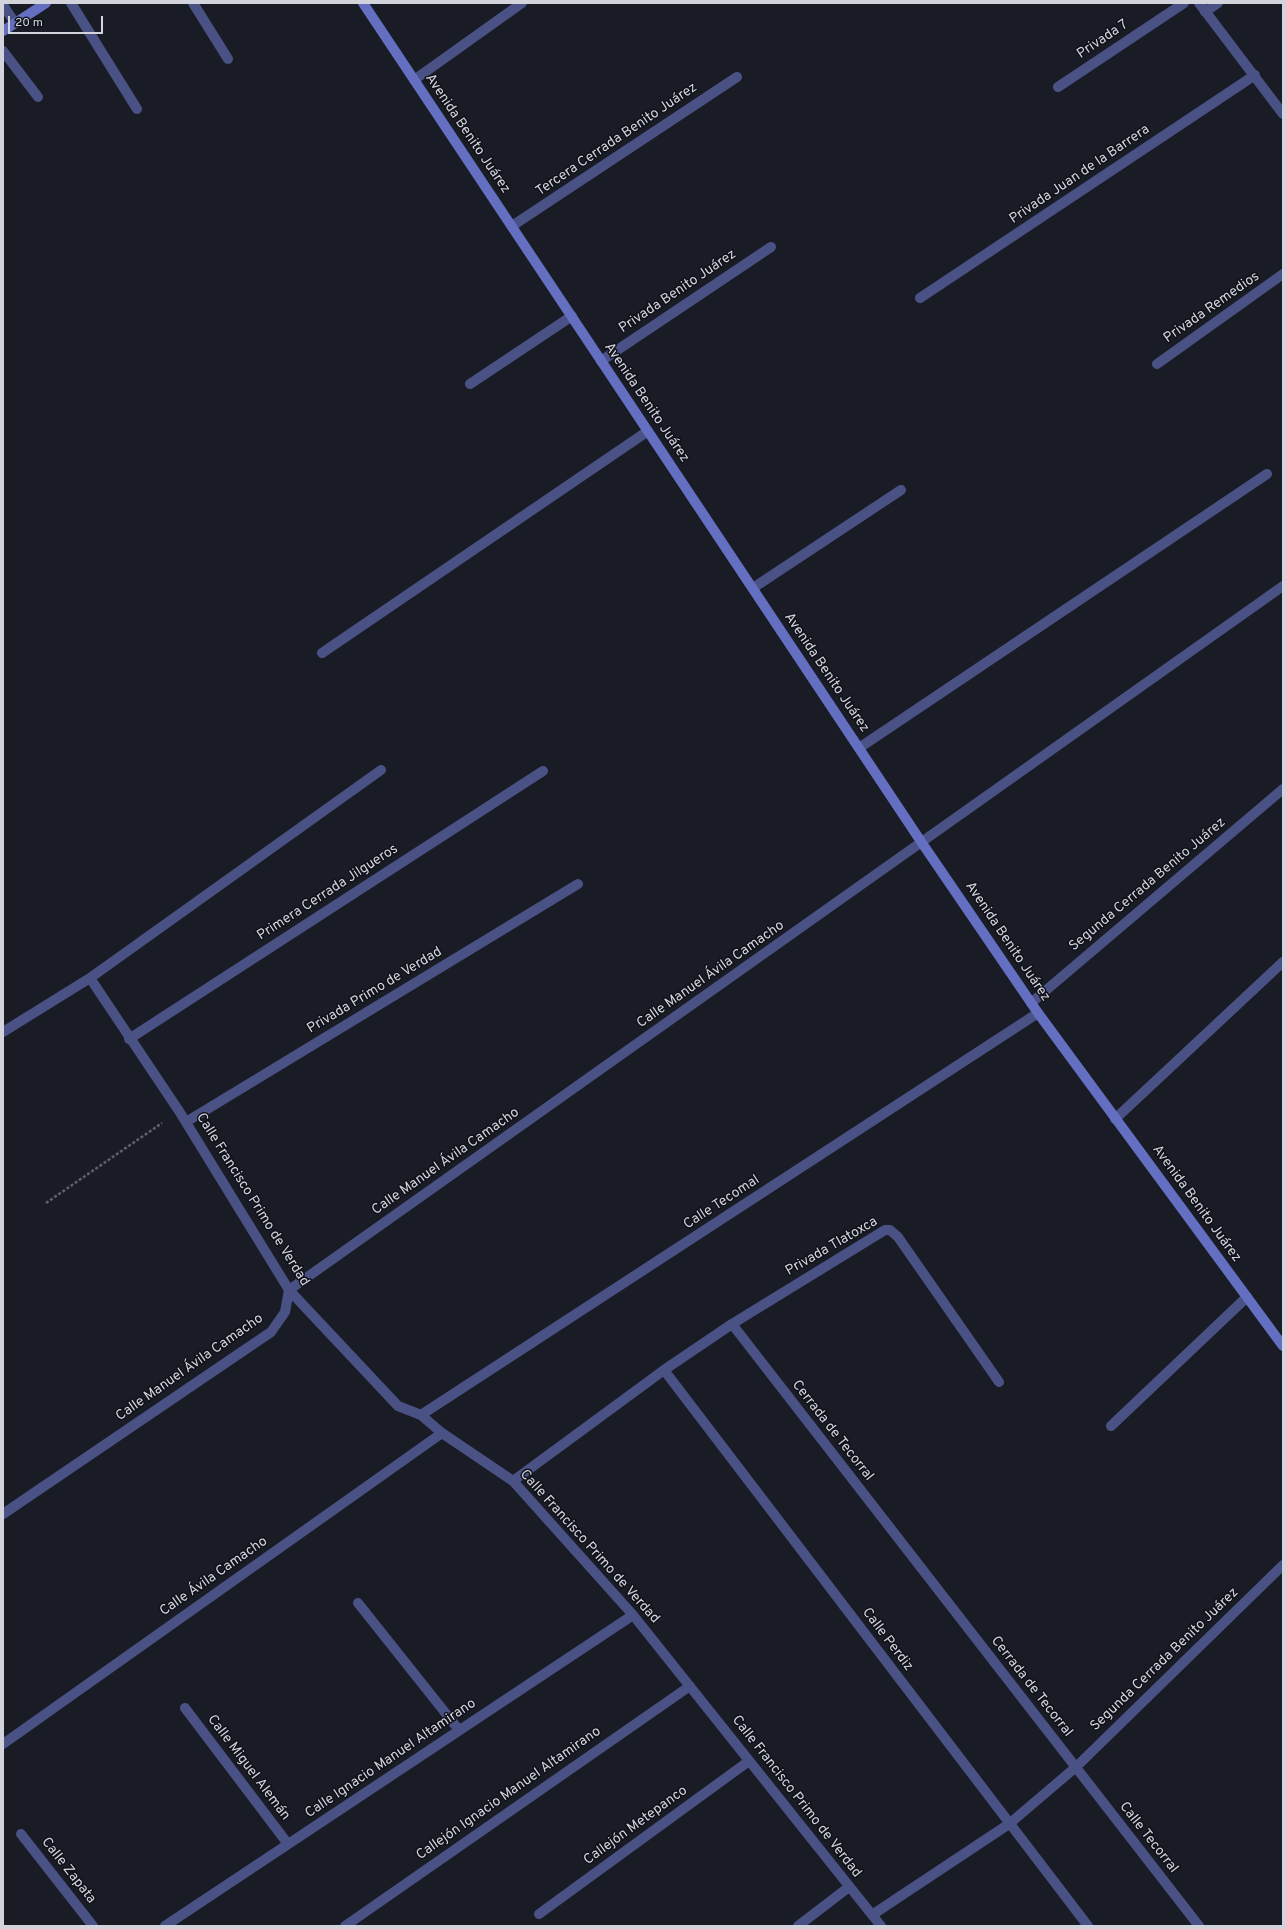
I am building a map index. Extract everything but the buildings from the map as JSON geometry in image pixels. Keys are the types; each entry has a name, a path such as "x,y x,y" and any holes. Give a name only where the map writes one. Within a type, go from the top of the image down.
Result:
{"main road":[{"path":"3,31 46,3"},
{"name":"Avenida Benito Juárez","path":"363,3 922,843 1031,1003 1283,1346"}],"street":[{"path":"71,3 137,109"},
{"path":"193,3 228,59"},
{"path":"414,80 522,3"},
{"name":"Privada 7","path":"1058,87 1184,3"},
{"path":"1218,3 1202,7 1283,114"},
{"path":"3,5 15,23"},
{"path":"3,51 38,97"},
{"name":"Privada Juan de la Barrera","path":"920,298 1254,75"},
{"name":"Tercera Cerrada Benito Juárez","path":"512,226 737,77"},
{"name":"Privada Benito Juárez","path":"601,361 771,247"},
{"name":"Privada Remedios","path":"1157,364 1283,274"},
{"path":"470,384 572,316"},
{"path":"322,653 648,431"},
{"path":"859,748 1267,474"},
{"path":"753,588 901,490"},
{"name":"Calle Manuel Ávila Camacho","path":"3,1514 271,1332 285,1312 290,1290 1283,586"},
{"path":"3,1032 90,978 381,770"},
{"name":"Primera Cerrada Jilgueros","path":"129,1039 543,771"},
{"name":"Segunda Cerrada Benito Juárez","path":"1031,1003 1283,789"},
{"name":"Privada Primo de Verdad","path":"186,1122 578,884"},
{"path":"1115,1119 1283,962"},
{"name":"Calle Francisco Primo de Verdad","path":"90,978 129,1039 179,1111 290,1290 398,1406 421,1415 442,1433 513,1481 633,1615 881,1926"},
{"name":"Calle Tecomal","path":"421,1415 1038,1013"},
{"name":"Privada Tlatoxca","path":"732,1324 880,1233 890,1230 898,1237 999,1382"},
{"path":"1111,1426 1247,1297"},
{"path":"513,1481 664,1370 732,1324"},
{"name":"Cerrada de Tecorral","path":"732,1324 1076,1767"},
{"name":"Calle Perdiz","path":"664,1370 1088,1926"},
{"name":"Calle Ávila Camacho","path":"3,1744 442,1433"},
{"name":"Segunda Cerrada Benito Juárez","path":"872,1915 1009,1824 1076,1767 1283,1565"},
{"path":"358,1603 459,1730"},
{"name":"Calle Ignacio Manuel Altamirano","path":"165,1926 633,1615"},
{"name":"Callejón Ignacio Manuel Altamirano","path":"345,1926 690,1686"},
{"name":"Calle Miguel Alemán","path":"185,1708 288,1844"},
{"name":"Callejón Metepanco","path":"539,1914 749,1761"},
{"name":"Calle Tecorral","path":"1076,1767 1199,1926"},
{"name":"Calle Zapata","path":"21,1834 93,1926"},
{"path":"798,1926 849,1887"}],"path":[{"path":"46,1203 179,1111"}]}
